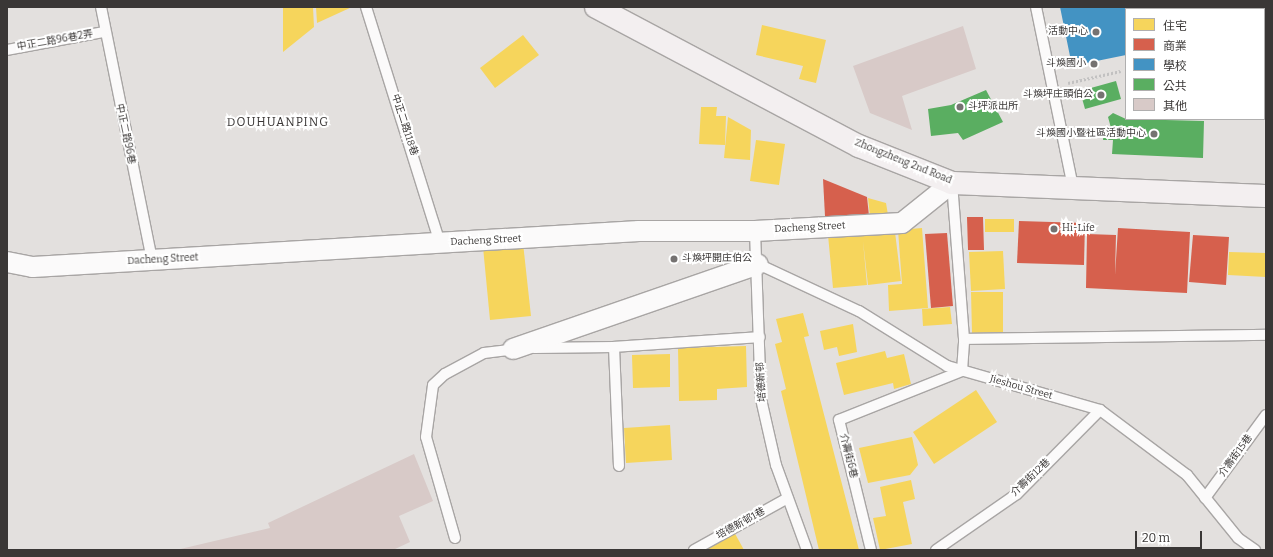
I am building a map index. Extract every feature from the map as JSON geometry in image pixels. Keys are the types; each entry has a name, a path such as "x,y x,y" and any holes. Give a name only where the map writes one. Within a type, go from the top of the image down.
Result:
{"main road":[{"name":"Zhongzheng 2nd Road","path":"596,7 859,146 952,183 1266,196"}],"street":[{"name":"Dacheng Street","path":"7,262 33,267 639,231 755,231 902,223 952,183"},
{"path":"513,349 758,264"}],"lane":[{"name":"中正二路96巷","path":"101,7 103,32 152,261"},
{"name":"中正二路118巷","path":"366,7 440,243"},
{"path":"1036,7 1073,188"},
{"name":"中正二路96巷2弄","path":"7,50 103,32"},
{"path":"952,183 964,339 962,371"},
{"name":"培德新邨","path":"755,231 758,264 761,399 788,498 807,550"},
{"name":"Jieshou Street","path":"758,264 859,311 948,366 1100,410 1187,475 1238,538 1255,550"},
{"path":"964,339 1266,336"},
{"path":"455,538 426,437 433,385 445,374 484,353 513,349 614,347 760,337"},
{"path":"614,347 619,466"},
{"name":"介壽街6巷","path":"871,550 839,420 962,371"},
{"name":"介壽街12巷","path":"936,550 1017,494 1100,410"},
{"name":"介壽街15巷","path":"1205,498 1266,415"},
{"name":"培德新邨1巷","path":"694,550 788,498"}],"path":[{"path":"1052,87 1121,71"}],"building: 住宅":[{"path":"283,7 313,7 314,27 283,52"},
{"path":"316,7 352,7 317,23"},
{"path":"762,25 826,40 816,83 799,79 803,66 756,55"},
{"path":"523,35 539,55 495,88 480,68"},
{"path":"701,107 717,107 716,116 726,116 725,145 699,144"},
{"path":"728,117 751,130 750,160 724,158"},
{"path":"756,140 785,144 779,185 750,181"},
{"path":"868,198 886,203 888,215 870,216"},
{"path":"985,219 1014,219 1014,232 985,232"},
{"path":"922,228 928,308 889,311 888,285 902,284 898,230"},
{"path":"862,232 862,236 895,232 901,281 868,285 863,241 867,285 833,288 828,235"},
{"path":"523,243 531,316 490,320 483,247"},
{"path":"1003,251 1005,289 971,291 969,252"},
{"path":"1229,252 1266,253 1266,277 1228,275"},
{"path":"971,292 1003,292 1003,332 972,333"},
{"path":"950,307 952,324 923,326 922,309"},
{"path":"803,313 809,336 804,337 859,550 819,550 781,391 786,389 775,344 782,342 776,319"},
{"path":"853,324 857,352 839,356 837,347 824,350 820,331"},
{"path":"746,346 747,387 717,389 717,400 679,401 678,348"},
{"path":"885,351 887,358 904,354 911,384 894,389 893,383 844,395 836,363"},
{"path":"670,354 670,387 633,388 632,355"},
{"path":"976,390 997,422 934,464 913,432"},
{"path":"670,425 672,460 626,463 624,428"},
{"path":"912,437 918,465 910,475 868,483 859,448"},
{"path":"911,480 915,499 903,502 912,544 880,550 873,518 886,516 880,487"},
{"path":"733,530 744,550 698,550"}],"building: 商業":[{"path":"823,179 867,197 869,216 825,216"},
{"path":"967,217 983,217 984,250 968,250"},
{"path":"1019,221 1085,223 1084,265 1017,263"},
{"path":"1118,228 1190,232 1187,293 1086,288 1087,234 1116,235 1115,275"},
{"path":"947,233 953,306 931,308 925,234"},
{"path":"1193,235 1229,237 1226,285 1189,282"}],"building: 學校":[{"name":"活動中心","path":"1060,7 1136,7 1125,8 1125,55 1072,66"}],"building: 公共":[{"name":"斗煥坪庄頭伯公","path":"1116,81 1121,99 1085,109 1080,91"},
{"path":"986,90 1003,122 963,140 958,133 931,136 928,109 951,105"},
{"name":"斗煥國小暨社區活動中心","path":"1113,113 1125,119 1125,120 1204,121 1203,158 1112,154 1113,140 1103,140 1104,129 1111,128 1108,117"}],"building: 其他":[{"path":"963,26 976,69 902,96 912,130 870,113 853,66"},
{"path":"414,454 433,501 399,516 410,542 393,550 176,550 270,528 268,523"}],"place":[{"name":"活動中心","path":"1096,32"},
{"name":"斗煥國小","path":"1094,64"},
{"name":"斗煥坪庄頭伯公","path":"1101,95"},
{"name":"斗坪派出所","path":"960,107"},
{"name":"斗煥國小暨社區活動中心","path":"1154,134"},
{"name":"Hi-Life","path":"1054,229"},
{"name":"斗煥坪開庄伯公","path":"674,259"}],"district":[{"name":"DOUHUANPING","path":"278,123"}]}
